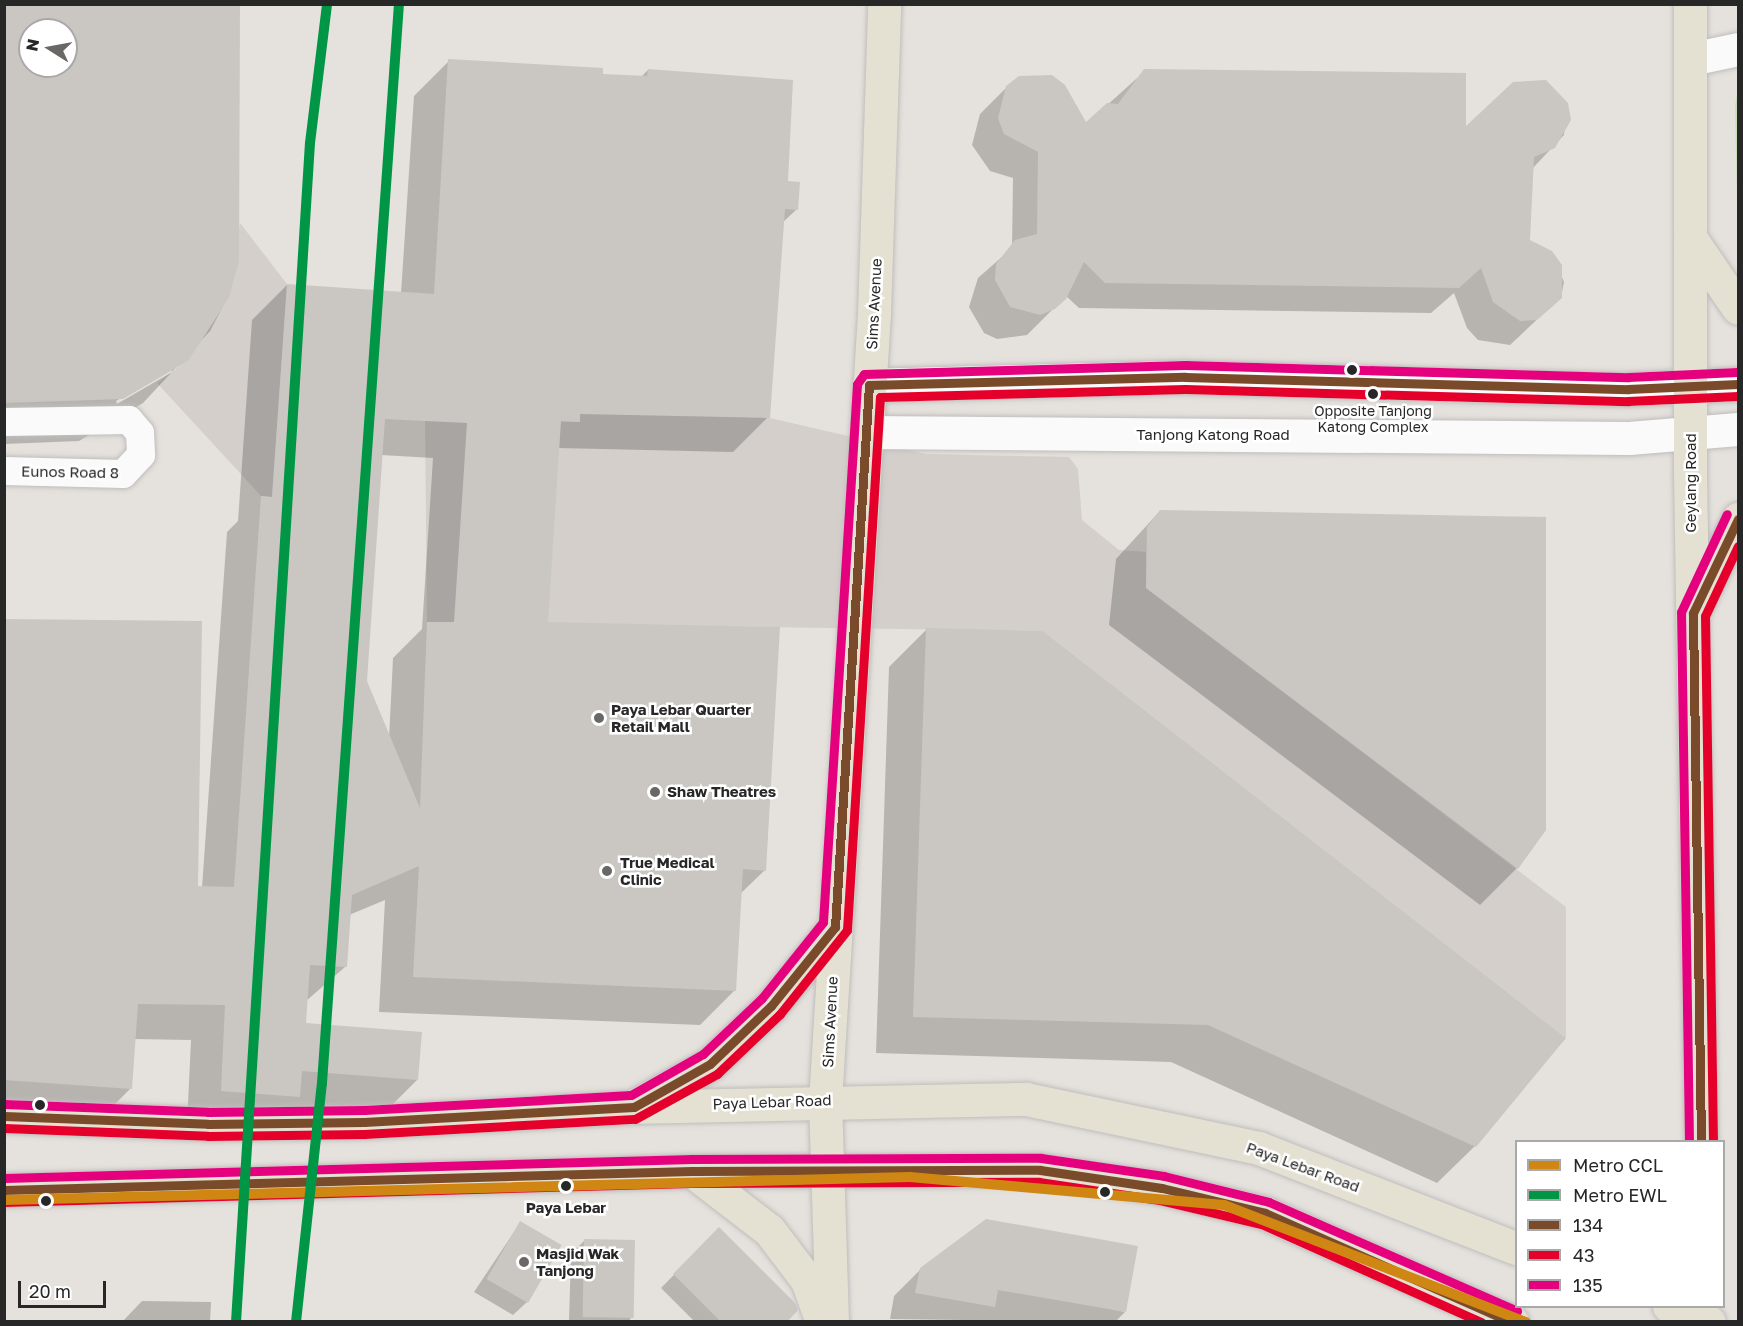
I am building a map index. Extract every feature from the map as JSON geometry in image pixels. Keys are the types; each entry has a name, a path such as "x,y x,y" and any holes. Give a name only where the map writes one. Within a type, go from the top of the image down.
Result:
{"main road":[{"name":"Sims Avenue","path":"832,1322 825,1101 867,432 884,4"},
{"name":"Geylang Road","path":"1690,4 1691,432 1701,1140"},
{"path":"1691,59 1738,49"},
{"path":"1691,239 1738,308"},
{"path":"869,385 1185,376 1691,388 1738,384"},
{"name":"Tanjong Katong Road","path":"867,432 1629,438 1738,429"},
{"path":"1693,613 1738,519"},
{"path":"634,1107 710,1064 771,1006 835,927"},
{"name":"Paya Lebar Road","path":"4,1116 208,1124 363,1122 634,1107 825,1101 1026,1099 1162,1125 1259,1148 1515,1248"},
{"path":"4,1190 692,1171 1040,1170 1162,1188 1313,1231 1512,1322"},
{"path":"692,1171 769,1230 807,1280 822,1322"},
{"path":"1675,1308 1704,1317"}],"street":[{"name":"Eunos Road 8","path":"4,422 129,420 140,433 141,455 123,474 4,471"}],"green space":[{"path":"1738,88 1738,243 1735,107"}],"shaded area":[{"path":"240,223 287,284 272,497 261,496 157,383 188,360 229,298"},
{"path":"580,411 770,418 926,454 1069,457 1078,469 1082,520 1119,550 1146,552 1146,588 1566,907 1566,1038 1043,631 427,622 425,421 579,422"}],"building":[{"path":"4,4 240,4 239,261 229,298 188,361 123,399 4,403"},
{"path":"448,59 603,68 603,74 647,76 648,69 793,80 788,181 800,182 798,210 785,209 770,418 580,414 580,422 561,421 548,622 780,627 766,871 743,869 736,991 413,977 419,866 352,895 347,967 310,965 306,1023 422,1032 418,1080 302,1071 300,1097 221,1091 225,1005 138,1004 132,1089 4,1080 4,619 202,621 198,886 234,887 261,496 272,497 287,284 434,294","holes":["385,419 467,423 454,622 427,622 420,808 367,681"]},
{"path":"1144,69 1466,73 1466,126 1513,82 1546,80 1568,103 1571,120 1555,148 1534,157 1530,240 1552,251 1562,265 1562,298 1537,320 1520,321 1493,302 1481,268 1459,288 1105,283 1084,262 1066,299 1055,309 1040,315 1010,307 995,280 996,264 1015,240 1037,234 1038,152 1004,134 998,118 1006,86 1019,76 1052,75 1065,85 1086,122 1107,103 1118,104"},
{"path":"1160,510 1546,517 1546,830 1518,869 1146,588 1147,527"},
{"path":"926,628 1043,631 1566,1038 1476,1147 1208,1025 913,1017"},
{"path":"986,1219 1138,1246 1126,1312 998,1290 995,1307 915,1293 920,1268"},
{"name":"Masjid Wak Tanjong","path":"520,1221 562,1245 528,1303 486,1279"},
{"path":"719,1227 795,1303 798,1310 787,1322 721,1322 673,1274"},
{"path":"584,1239 635,1240 634,1318 583,1317"}],"metro line":[{"name":"EWL","path":"236,1322 310,143 327,4"},
{"name":"EWL","path":"296,1322 322,1083 399,4"},
{"name":"CCL","path":"4,1200 910,1177 1224,1205 1526,1322"}],"transit line":[{"name":"135","path":"4,1104 208,1112 364,1110 631,1095 703,1054 762,998 823,922 857,384 864,374 1185,365 1628,377 1737,372"},
{"name":"134","path":"4,1116 208,1124 364,1122 634,1107 710,1064 771,1006 835,927 869,385 1185,377 1628,389 1738,384"},
{"name":"43","path":"4,1128 208,1136 364,1134 635,1119 717,1074 780,1014 847,930 880,397 1185,389 1628,401 1738,396"},
{"name":"135","path":"1689,1140 1681,612 1727,514"},
{"name":"134","path":"1701,1140 1693,613 1738,519"},
{"name":"43","path":"1713,1140 1705,616 1738,546"},
{"name":"135","path":"4,1178 692,1159 1041,1158 1164,1176 1269,1202 1517,1311"},
{"name":"134","path":"4,1190 692,1171 1040,1170 1162,1188 1265,1213 1511,1322"},
{"name":"43","path":"4,1202 692,1183 1039,1182 1160,1200 1261,1224 1481,1322"}],"place":[{"name":"Opposite Tanjong Katong Complex","path":"1373,394"},
{"name":"Paya Lebar Quarter Retail Mall","path":"599,718"},
{"name":"Shaw Theatres","path":"655,792"},
{"name":"True Medical Clinic","path":"607,871"},
{"name":"Paya Lebar","path":"566,1186"},
{"name":"Masjid Wak Tanjong","path":"524,1262"}]}
